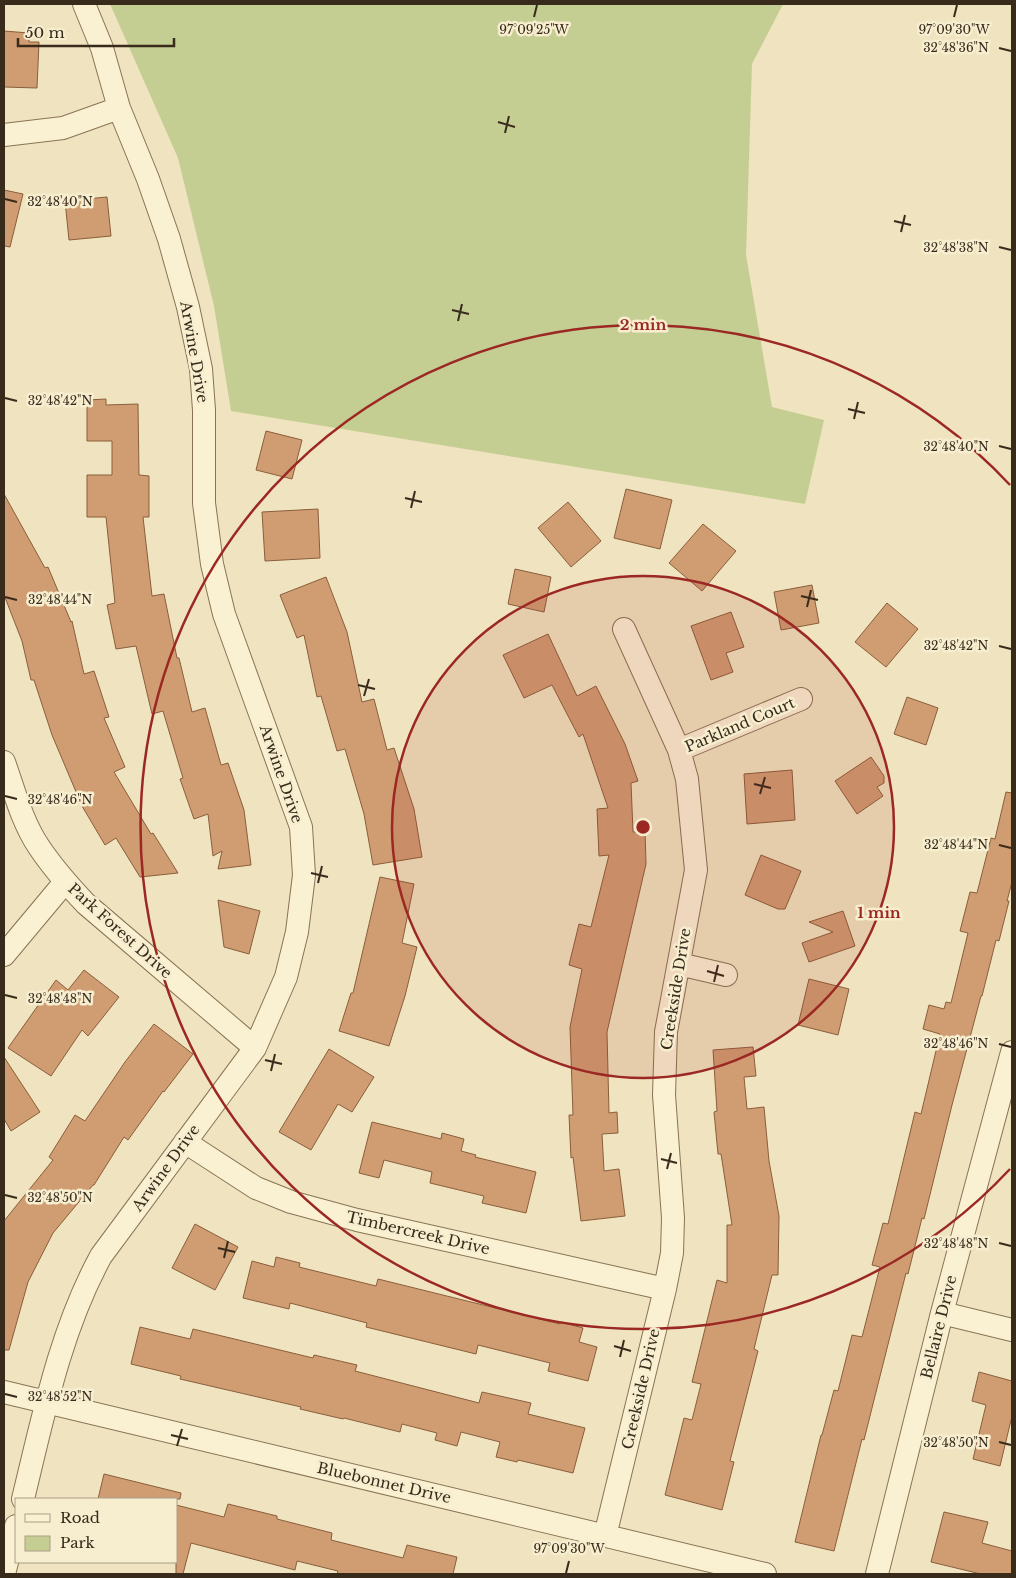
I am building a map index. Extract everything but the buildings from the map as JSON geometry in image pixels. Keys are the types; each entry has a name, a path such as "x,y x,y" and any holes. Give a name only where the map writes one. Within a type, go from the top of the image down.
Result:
{"street":[{"name":"Arwine Drive","path":"23,1498 47,1402 72,1320 87,1281 101,1256 255,1048 286,977 297,932 304,875 301,827 224,614 212,564 204,503 204,410 200,369 188,307 169,239 148,179 119,108 102,48 84,4"},
{"path":"4,135 63,128 119,108"},
{"name":"Creekside Drive","path":"605,1536 672,1253 673,1218 664,1095 666,1032 696,870 687,779 679,750 624,629"},
{"name":"Parkland Court","path":"679,750 801,699"},
{"name":"Park Forest Drive","path":"4,762 18,804 38,846 65,882 86,904 255,1048"},
{"path":"4,955 65,882"},
{"path":"679,964 726,975"},
{"name":"Bellaire Drive","path":"877,1574 942,1313 1012,1052"},
{"name":"Timbercreek Drive","path":"185,1142 256,1188 290,1202 357,1220 665,1289"},
{"path":"942,1313 1012,1330"},
{"name":"Bluebonnet Drive","path":"4,1392 765,1574"},
{"path":"4,1574 15,1530"}],"green space":[{"path":"110,4 783,4 752,64 746,255 772,407 824,420 805,504 231,411 214,306 178,158"}]}
